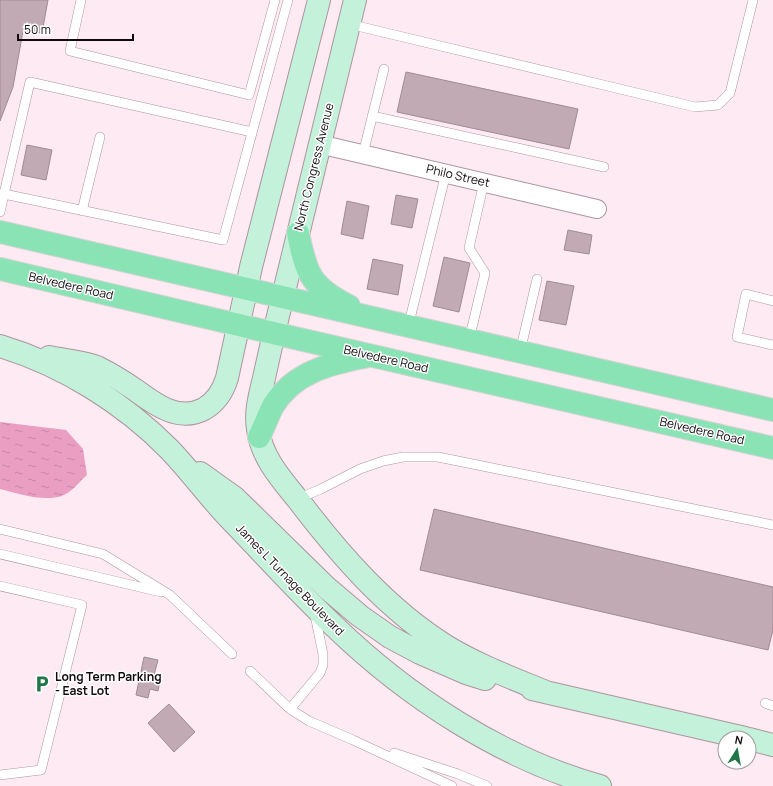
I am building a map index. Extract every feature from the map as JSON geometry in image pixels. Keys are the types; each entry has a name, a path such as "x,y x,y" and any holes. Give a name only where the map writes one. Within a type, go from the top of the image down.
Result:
{"main road":[{"path":"0,232 773,410"},
{"path":"298,233 308,271 320,288 332,298 373,319"},
{"name":"Belvedere Road","path":"0,269 273,334 773,448"},
{"path":"259,437 274,405 286,390 300,378 318,368 330,364 373,356"}],"street":[{"path":"2,346 96,367 157,405 176,412 196,412 213,402 224,387 239,326 254,252 318,0"},
{"name":"North Congress Avenue","path":"355,0 273,334 258,406 257,420 259,437 270,462 297,499 329,538 368,581 396,608 445,645 478,663 546,692"},
{"name":"Philo Street","path":"319,144 598,208"},
{"name":"James L Turnage Boulevard","path":"2,346 73,377 96,391 138,421 170,451 220,508 332,625 415,695 488,740 564,774 600,786"},
{"path":"170,451 235,498 331,592 360,616 390,637 420,653 466,673 494,681 717,732"},
{"path":"757,741 773,745"}],"lane":[{"path":"81,0 70,51 249,95 275,0"},
{"path":"2,194 224,240 288,0"},
{"path":"349,24 695,107 718,105 730,93 753,0"},
{"path":"363,154 384,69"},
{"path":"0,212 2,194 30,82 252,132"},
{"path":"372,116 604,167"},
{"path":"82,211 100,137"},
{"path":"408,327 446,173"},
{"path":"469,340 485,273 469,248 484,182"},
{"path":"520,352 537,279"},
{"path":"773,301 746,294 737,337 773,345"},
{"path":"297,499 321,489 360,469 383,461 403,457 438,457 773,525"},
{"path":"0,529 102,554 170,595 232,654"},
{"path":"0,554 170,595"},
{"path":"0,586 82,605 41,770 0,775"},
{"path":"290,709 320,674 323,665 323,654 314,606"},
{"path":"250,670 290,709 309,721 452,786"},
{"path":"353,740 458,774 487,786"}],"water":[{"path":"0,422 66,430 83,449 87,475 69,492 54,498 35,497 0,489"}],"building":[{"path":"0,0 48,0 42,33 23,31 13,87 0,121"},
{"path":"406,72 578,109 569,149 397,112"},
{"path":"27,145 52,150 46,180 21,175"},
{"path":"396,195 418,199 412,228 391,224"},
{"path":"347,201 369,206 363,239 341,234"},
{"path":"568,230 592,235 589,254 564,250"},
{"path":"444,257 470,263 459,312 433,306"},
{"path":"373,259 403,265 398,295 367,289"},
{"path":"547,281 574,286 566,325 539,320"},
{"path":"434,509 773,587 773,630 768,650 420,570"},
{"path":"144,657 158,660 154,675 161,676 158,691 150,689 148,698 136,695"},
{"path":"169,704 195,732 174,752 148,723"}],"place":[{"name":"Long Term Parking - East Lot","path":"42,684"}]}
